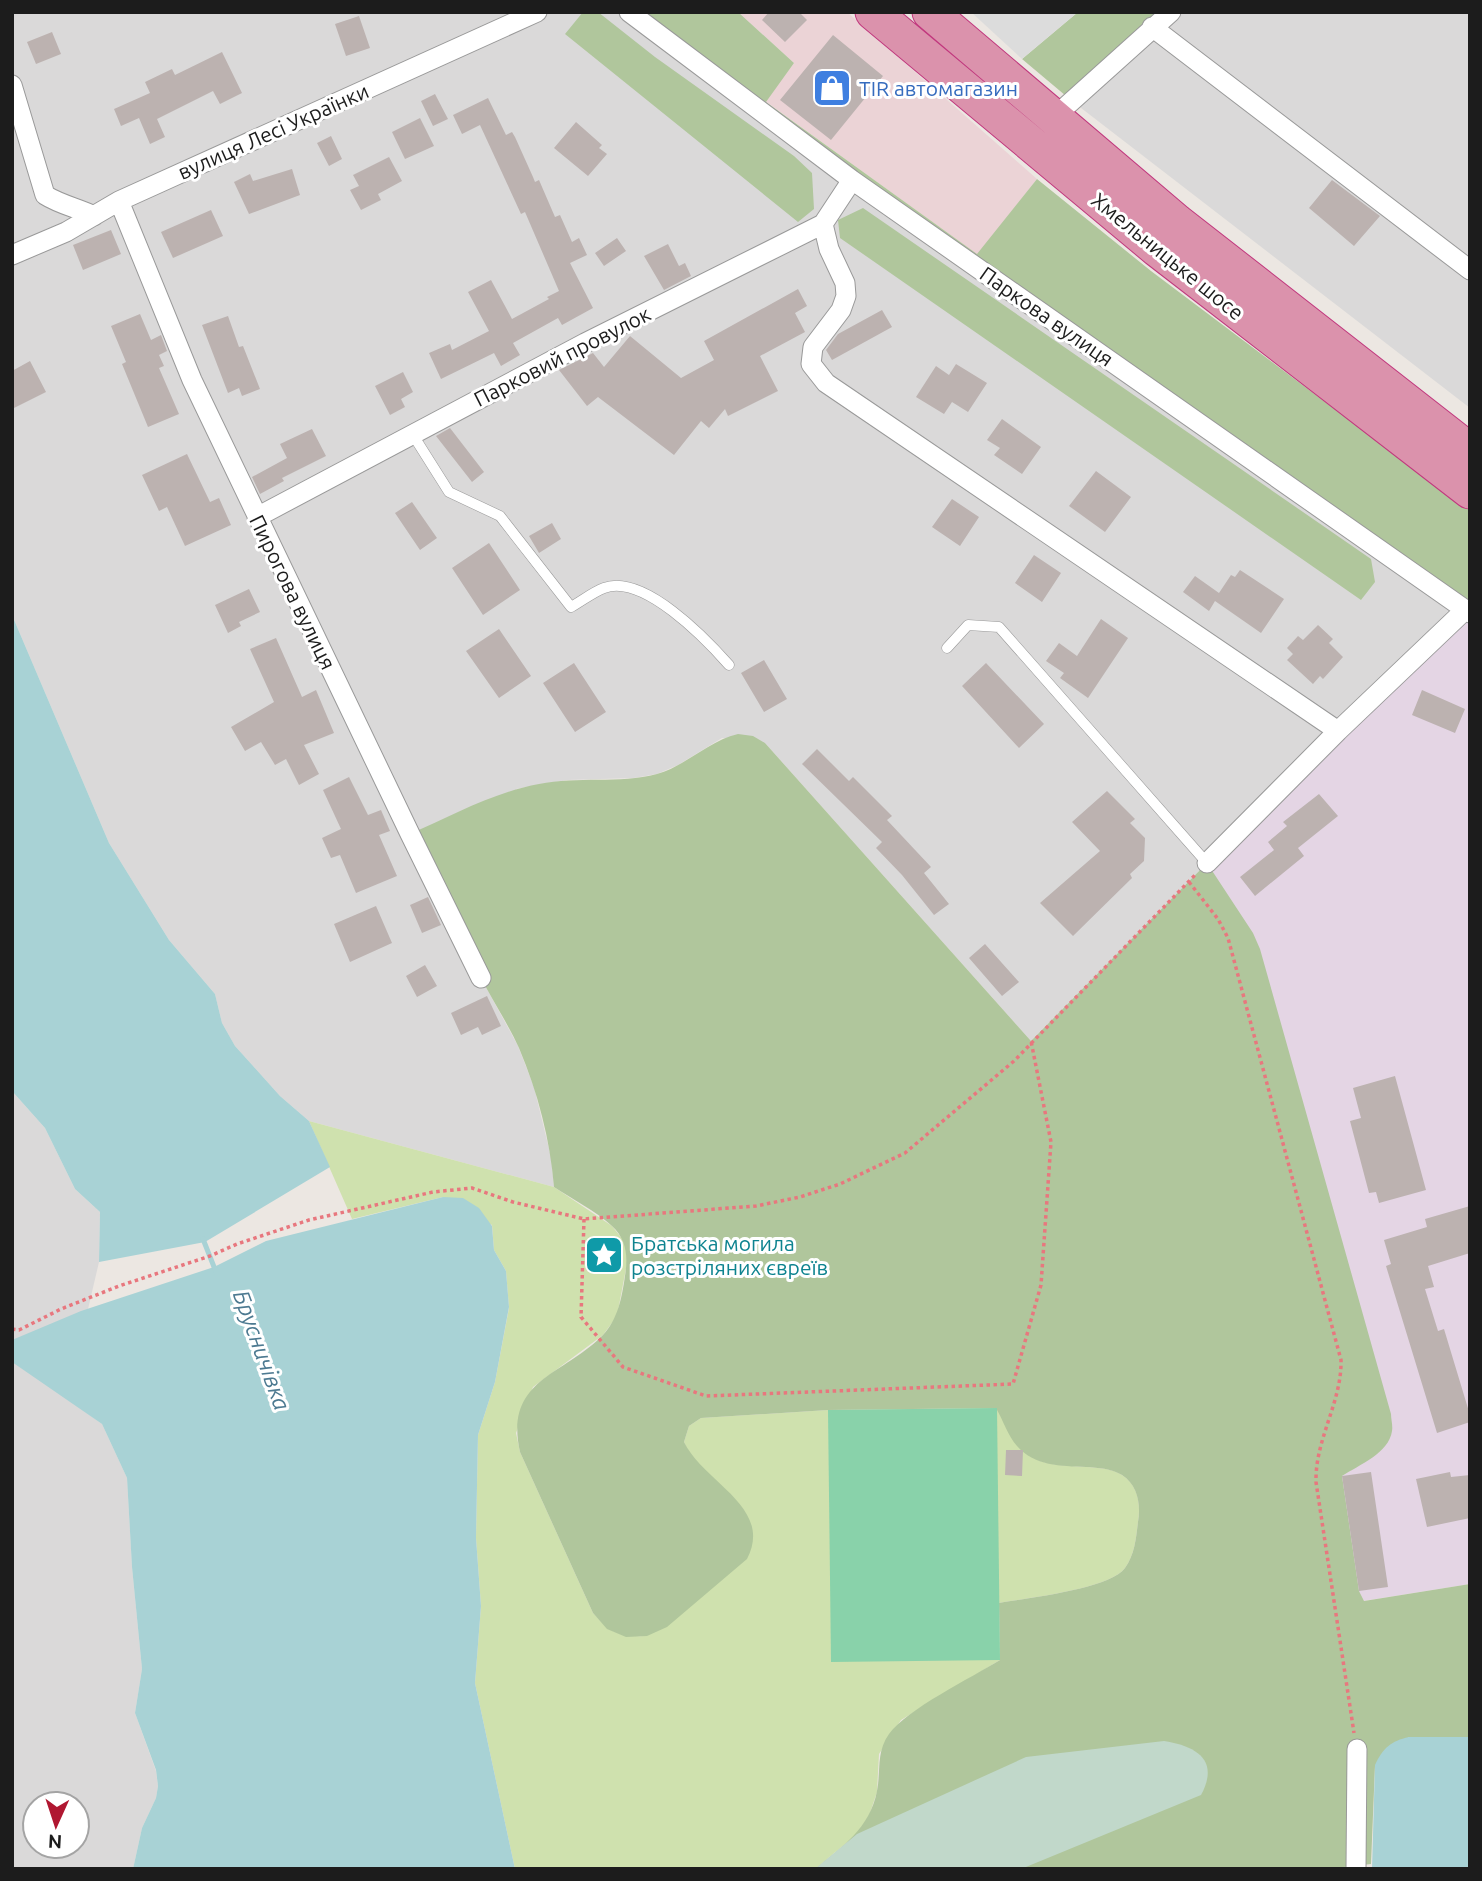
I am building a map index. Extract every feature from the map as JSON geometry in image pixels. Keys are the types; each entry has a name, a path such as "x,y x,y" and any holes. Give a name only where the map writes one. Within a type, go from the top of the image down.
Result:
{"highway":[{"name":"Хмельницьке шосе","path":"873,12 1157,249 1470,491"},
{"name":"Хмельницьке шосе","path":"930,12 1177,222 1470,451"}],"street":[{"name":"вулиця Лесі Українки","path":"12,255 66,232 119,201 537,12"},
{"name":"Паркова вулиця","path":"629,12 852,180 1467,611"},
{"path":"1053,118 1171,12"},
{"path":"1152,27 1470,270"},
{"path":"12,85 45,195 59,204 74,206 94,216"},
{"path":"852,180 823,224 829,249 845,283 846,296 841,310 813,348 811,363 827,383 1338,732"},
{"name":"Пирогова вулиця","path":"119,201 192,380 481,978"},
{"name":"Парковий провулок","path":"257,517 585,343 823,224"},
{"path":"1207,863 1338,732 1467,611"},
{"path":"1356,1869 1357,1749"}],"lane":[{"path":"413,435 449,492 500,516 571,607 606,587 636,588 658,600 708,640 729,665"},
{"path":"947,648 968,625 999,627 1207,863"}],"path":[{"path":"12,1329 19,1330 61,1309 119,1286 309,1220 433,1192 472,1188 513,1202 584,1219 756,1206 800,1197 840,1184 905,1153 1014,1061 1207,863"},
{"path":"1189,881 1228,938 1340,1360 1339,1385 1319,1452 1316,1482 1357,1749"},
{"path":"584,1219 581,1317 623,1367 706,1396 1013,1384 1041,1285 1051,1142 1031,1041"}],"shaded area":[{"path":"12,12 629,12 1465,610 1207,863 1031,1041 765,743 722,738 678,765 657,774 634,778 567,780 516,789 481,978 518,1046 534,1087 551,1157 554,1187 309,1121 280,1096 235,1046 222,1023 215,994 169,940 109,843 12,615"},
{"path":"738,12 847,12 1037,179 978,255 765,101 794,63"},
{"path":"971,12 1078,12 1022,59"},
{"path":"1171,12 1470,12 1470,408 1072,101"},
{"path":"1470,613 1470,1584 1363,1601 1359,1591 1342,1476 1379,1452 1207,863"},
{"path":"12,1091 45,1128 75,1189 100,1212 99,1262 67,1399 102,1424 127,1478 142,1669 135,1713 156,1771 158,1786 156,1798 142,1828 133,1869 12,1869"}],"green space":[{"path":"583,12 598,12 655,57 794,156 812,173 814,209 798,222 565,34"},
{"path":"629,12 738,12 794,63 766,102 977,254 1037,179 1151,271 1470,511 1470,613"},
{"path":"1078,12 1171,12 1072,101 1022,59"},
{"path":"863,208 1371,559 1375,582 1361,600 840,238 838,220"},
{"path":"738,734 753,736 765,743 1031,1041 1207,863 1253,933 1260,949 1391,1414 1392,1431 1385,1446 1372,1458 1342,1476 1359,1591 1364,1601 1470,1584 1470,1737 1409,1737 1375,1766 1371,1864 1326,1869 815,1869 854,1836 868,1816 877,1791 882,1748 889,1734 924,1704 1000,1660 999,1603 1067,1592 1103,1582 1125,1568 1131,1557 1139,1516 1137,1496 1132,1484 1118,1473 1109,1470 1058,1465 1031,1458 1014,1442 996,1408 828,1410 701,1418 689,1426 684,1442 694,1457 744,1510 751,1525 753,1541 747,1559 667,1627 647,1636 626,1637 607,1629 593,1613 520,1452 517,1428 521,1409 529,1394 540,1382 587,1349 603,1335 612,1322 622,1292 626,1269 625,1249 621,1237 612,1226 554,1187 542,1116 519,1048 410,834 473,805 522,788 569,780 628,779 657,774 727,737"},
{"path":"309,1121 554,1187 612,1226 624,1241 628,1258 617,1316 603,1335 533,1387 516,1433 520,1452 593,1613 616,1632 629,1636 647,1636 690,1455 684,1442 689,1426 701,1418 828,1410 997,1408 1014,1438 1030,1456 1051,1464 1109,1470 1122,1475 1132,1484 1137,1496 1139,1515 1128,1563 1116,1575 1103,1582 999,1603 1000,1660 901,1720 879,1754 877,1792 869,1816 857,1834 815,1869 515,1869 475,1683 481,1606 476,1538 478,1435 495,1382 509,1308 506,1271 494,1250 492,1225 443,1197 352,1219"},
{"path":"997,1408 1000,1660 831,1662 828,1410"},
{"path":"1164,1741 1186,1747 1202,1757 1208,1772 1201,1795 1021,1869 815,1869 857,1834 1026,1757"}],"water":[{"path":"12,615 109,843 169,940 215,994 222,1023 235,1046 280,1096 309,1121 330,1167 205,1242 99,1262 100,1212 75,1189 45,1128 12,1091"},
{"path":"443,1197 463,1198 479,1208 492,1226 494,1250 506,1271 509,1307 495,1382 478,1435 476,1538 481,1606 475,1683 515,1869 133,1869 142,1828 156,1798 158,1786 156,1770 135,1713 142,1669 127,1478 102,1424 12,1362 12,1340 81,1311 214,1267 266,1241"},
{"path":"1409,1737 1470,1737 1470,1869 1372,1869 1375,1765 1388,1746"}],"building":[{"path":"769,12 799,12 807,20 785,42 762,20"},
{"path":"359,16 370,48 346,56 335,24"},
{"path":"52,32 61,54 36,64 27,42"},
{"name":"TIR автомагазин","path":"833,35 883,76 831,140 780,100"},
{"path":"222,52 242,93 220,104 213,91 157,119 165,137 150,144 139,118 121,126 114,109 150,93 145,82 172,69 175,75"},
{"path":"435,94 448,119 433,126 421,101"},
{"path":"488,98 506,135 512,132 515,137 535,182 539,180 555,217 560,215 572,242 579,238 587,255 570,263 593,308 562,325 558,318 513,343 520,355 501,366 494,353 441,379 429,353 450,344 452,350 489,331 468,292 491,280 512,319 559,291 525,212 521,214 480,125 462,134 453,115"},
{"path":"420,118 434,146 405,159 392,132"},
{"path":"576,122 602,145 599,148 607,154 588,176 554,148"},
{"path":"331,136 342,159 329,166 317,143"},
{"path":"389,157 402,181 378,194 381,200 361,210 350,190 359,186 353,175"},
{"path":"292,169 300,195 249,214 234,182 250,174 253,181"},
{"path":"1332,180 1380,216 1354,246 1309,208"},
{"path":"211,210 223,236 173,258 161,232"},
{"path":"111,230 121,254 83,270 73,245"},
{"path":"617,238 626,251 604,266 595,253"},
{"path":"668,244 679,266 685,263 691,276 664,290 644,256"},
{"path":"798,289 807,306 795,313 805,332 760,356 778,391 728,416 725,409 709,428 701,421 674,455 598,397 587,406 559,370 593,353 604,367 630,336 681,378 714,360 704,341"},
{"path":"882,310 892,327 832,360 826,350 838,334"},
{"path":"140,314 151,340 161,335 167,351 159,355 164,366 159,368 179,414 148,427 122,364 126,362 111,326"},
{"path":"228,316 239,347 243,346 260,389 242,396 239,388 228,393 202,325"},
{"path":"30,361 46,392 12,409 12,371"},
{"path":"956,364 987,383 968,412 952,402 944,414 916,397 936,366 949,375"},
{"path":"403,372 413,392 401,399 405,407 390,415 375,386"},
{"path":"1002,419 1041,447 1022,474 994,455 1000,448 987,440"},
{"path":"450,428 484,472 472,482 436,436"},
{"path":"312,429 326,456 282,478 284,481 260,494 252,477 287,458 280,444"},
{"path":"187,454 210,502 219,498 231,525 185,546 167,507 159,511 142,475"},
{"path":"1096,471 1131,497 1105,532 1069,506"},
{"path":"952,499 979,517 960,546 932,527"},
{"path":"412,502 437,538 420,550 395,513"},
{"path":"552,523 561,539 539,553 529,536"},
{"path":"489,543 520,590 483,615 452,568"},
{"path":"1034,555 1061,573 1042,602 1015,583"},
{"path":"1240,570 1284,599 1261,633 1215,601 1209,611 1183,592 1195,576 1219,593 1231,575 1235,577"},
{"path":"249,589 260,612 239,622 241,626 228,633 215,605"},
{"path":"1101,619 1128,638 1088,698 1060,678 1064,673 1046,661 1059,643 1077,656"},
{"path":"1318,625 1333,639 1329,643 1343,657 1323,679 1320,676 1313,684 1287,660 1293,654 1287,648 1298,636 1303,640"},
{"path":"499,629 531,676 499,698 466,651"},
{"path":"276,638 302,697 316,690 334,733 304,745 319,774 299,785 286,759 275,765 261,742 245,751 231,727 274,702 250,649"},
{"path":"764,660 787,699 764,712 741,673"},
{"path":"574,663 606,712 575,732 543,683"},
{"path":"986,663 1044,724 1019,748 962,686"},
{"path":"1422,690 1465,709 1455,733 1412,715"},
{"path":"817,749 849,781 853,777 892,816 887,820 931,867 924,873 949,904 934,915 876,848 882,842 802,764"},
{"path":"349,777 368,815 381,810 390,831 379,835 397,876 356,893 340,855 331,858 322,838 341,829 323,790"},
{"path":"1107,791 1135,819 1130,823 1145,838 1144,861 1130,874 1132,878 1073,936 1040,903 1100,851 1072,822"},
{"path":"1319,794 1338,816 1298,848 1304,856 1255,896 1240,877 1274,850 1268,842 1287,826 1283,822"},
{"path":"428,897 441,925 422,933 410,905"},
{"path":"376,906 392,943 350,962 334,924"},
{"path":"985,944 1019,982 1002,996 969,958"},
{"path":"425,965 437,986 417,997 406,976"},
{"path":"487,996 501,1026 482,1035 478,1027 461,1035 451,1013"},
{"path":"1395,1076 1426,1190 1379,1203 1376,1192 1369,1193 1350,1121 1361,1118 1353,1088"},
{"path":"1470,1206 1470,1253 1428,1266 1434,1287 1425,1289 1438,1331 1444,1329 1470,1415 1470,1422 1437,1433 1386,1266 1391,1264 1384,1240 1427,1227 1425,1219"},
{"path":"1006,1450 1023,1450 1022,1476 1005,1475"},
{"path":"1371,1472 1388,1587 1359,1591 1342,1476"},
{"path":"1450,1472 1451,1477 1470,1475 1470,1518 1427,1527 1416,1479"}],"waterway":[{"name":"Брусничівка","path":"203,1239 216,1272"}],"place":[{"name":"TIR автомагазин","path":"832,88"},
{"name":"Братська могила розстріляних євреїв","path":"604,1255"}]}
